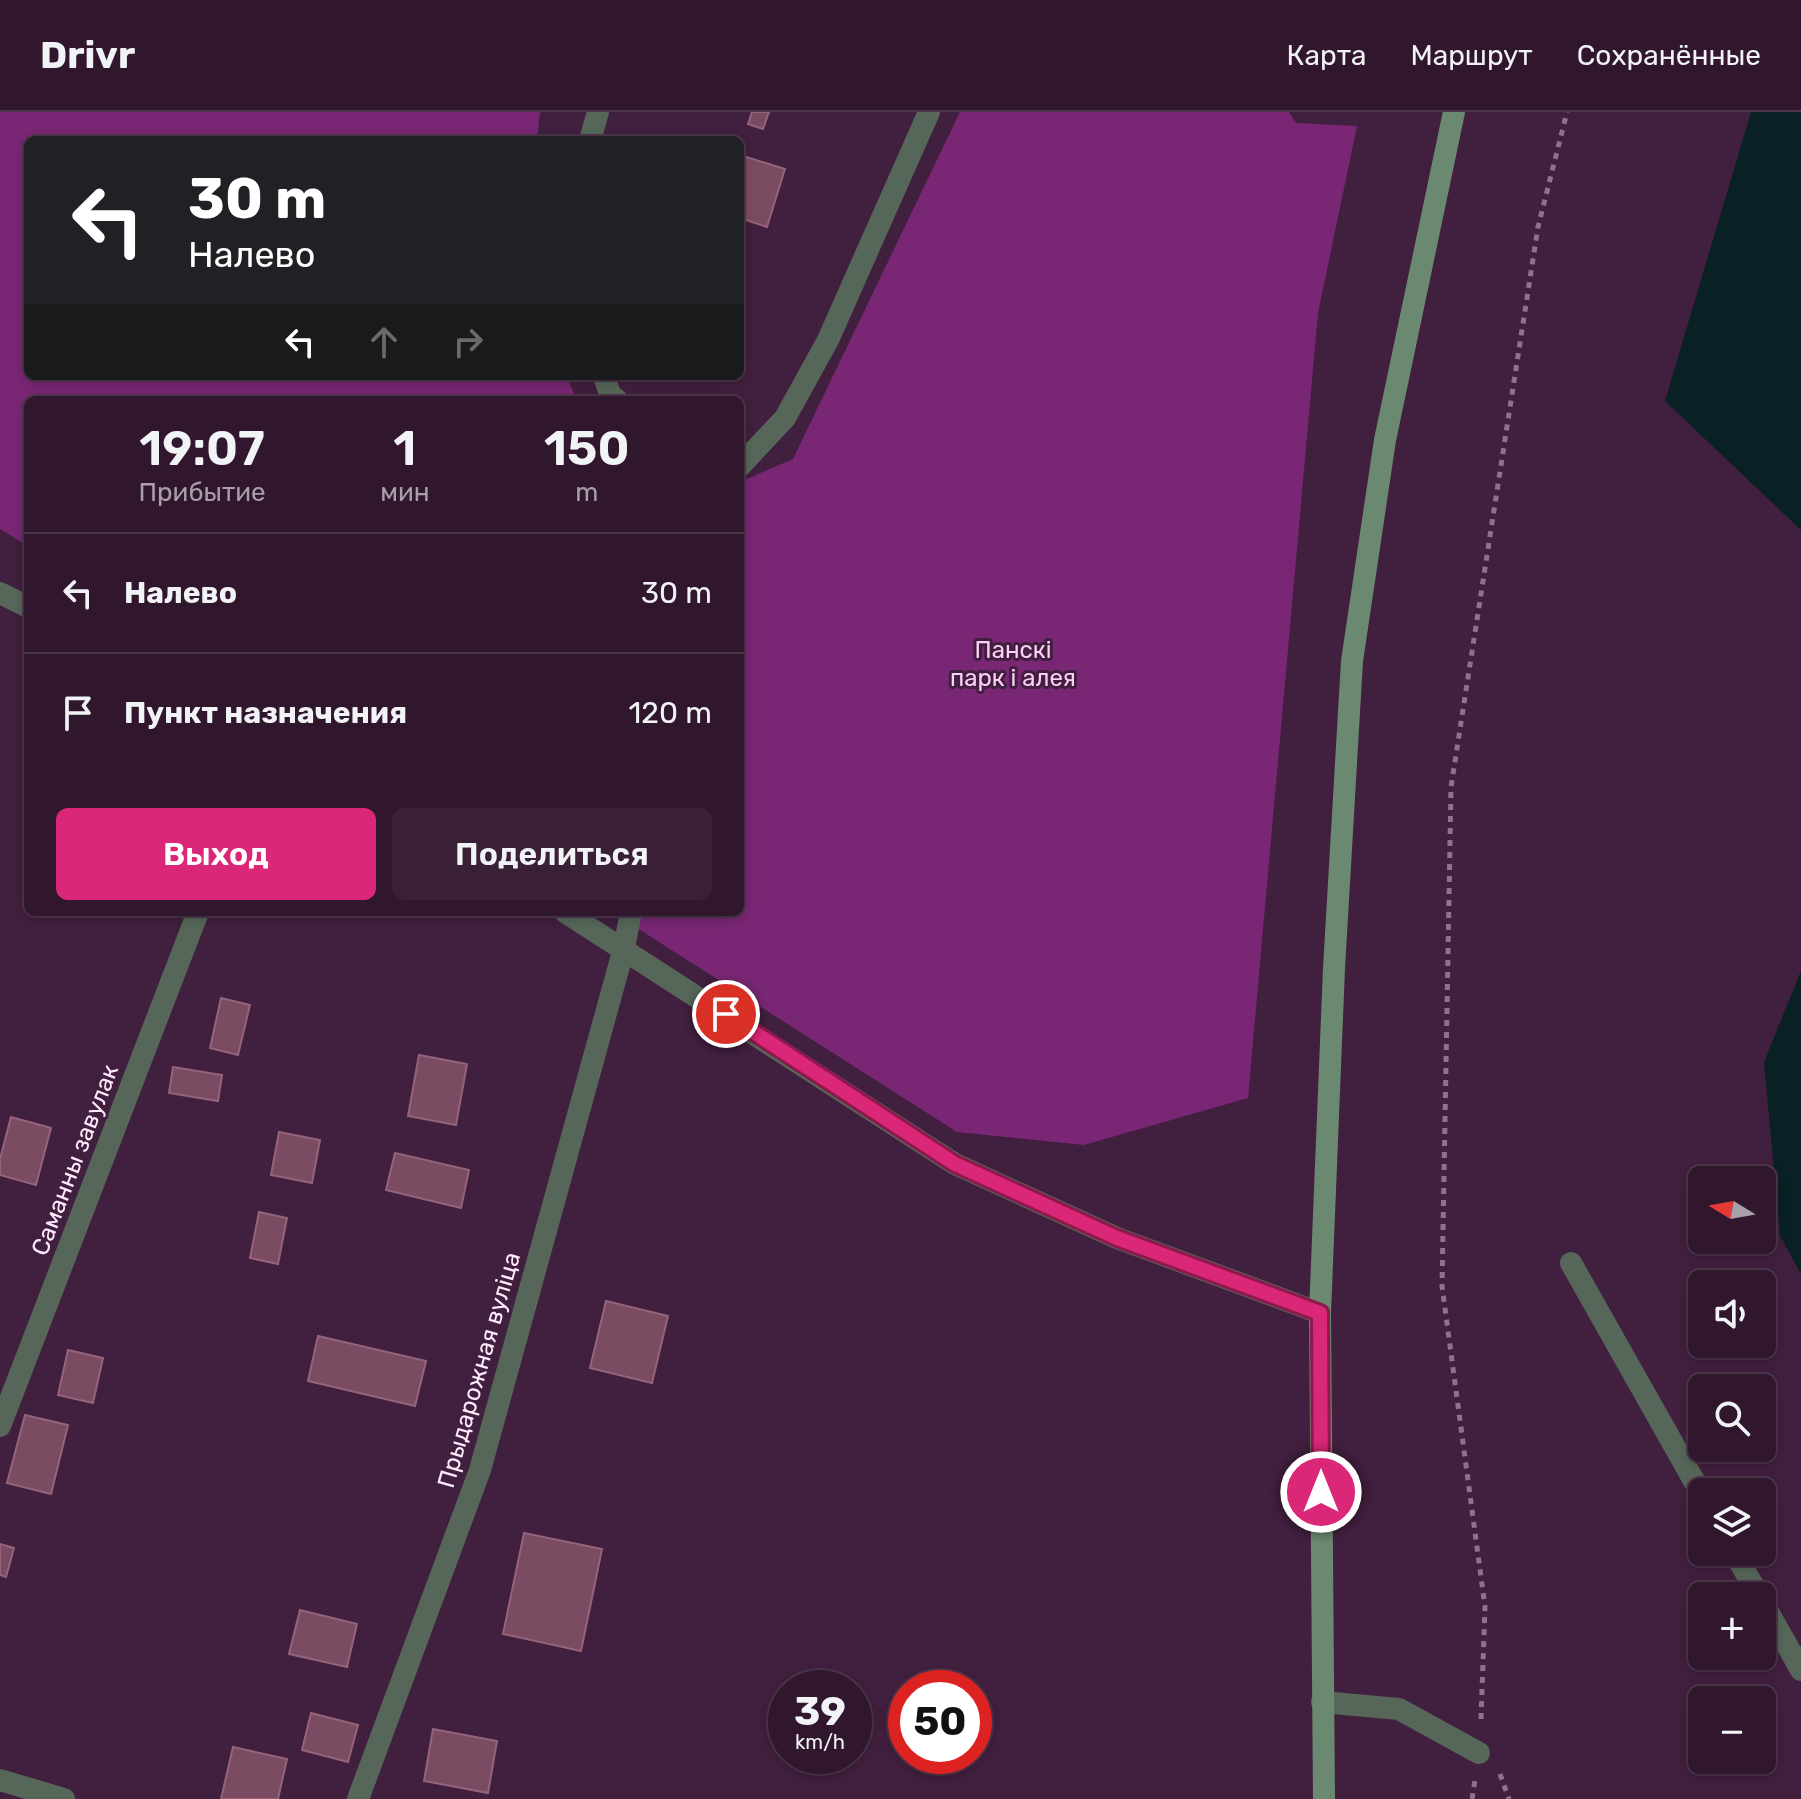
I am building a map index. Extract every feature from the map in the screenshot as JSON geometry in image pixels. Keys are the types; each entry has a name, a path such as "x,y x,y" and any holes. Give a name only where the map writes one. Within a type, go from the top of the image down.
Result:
{"main road":[{"path":"1324,1799 1320,1313 1334,968 1352,661 1385,440 1454,112"}],"street":[{"path":"591,136 598,112"},
{"path":"744,462 785,418 828,340 929,112"},
{"path":"0,593 24,605"},
{"name":"Саманны завулак","path":"0,1426 196,916"},
{"path":"572,916 955,1164 1117,1238 1320,1313"},
{"name":"Прыдарожная вуліца","path":"358,1799 480,1470 630,916"},
{"path":"1571,1263 1692,1478"},
{"path":"1776,1625 1801,1670"},
{"path":"1322,1702 1399,1709 1479,1753"},
{"path":"0,1780 64,1799"}],"path":[{"path":"1479,1753 1485,1607 1442,1286 1451,787 1538,227 1567,112"}],"green space":[{"path":"0,112 540,112 537,136 24,136 24,380 568,380 575,396 24,396 24,544 0,529"},
{"name":"Панскі парк і алея","path":"960,112 1289,112 1296,123 1357,126 1318,313 1248,1098 1084,1145 957,1132 618,916 744,916 744,480 793,459"}],"shaded area":[{"path":"1751,112 1801,112 1801,530 1665,401"},
{"path":"1801,971 1801,1274 1780,1236 1776,1166 1774,1166 1764,1062"}],"building":[{"path":"752,112 769,112 763,129 748,124"},
{"path":"744,156 785,169 767,227 744,219"},
{"path":"221,998 250,1005 238,1055 210,1048"},
{"path":"419,1055 467,1064 456,1125 408,1116"},
{"path":"173,1067 222,1075 218,1101 169,1093"},
{"path":"11,1117 51,1128 36,1185 0,1175 0,1159"},
{"path":"279,1132 320,1140 312,1183 271,1175"},
{"path":"395,1153 469,1170 461,1208 386,1190"},
{"path":"259,1212 287,1218 278,1264 250,1258"},
{"path":"606,1301 668,1316 652,1383 590,1368"},
{"path":"318,1336 426,1361 415,1406 308,1381"},
{"path":"68,1350 103,1358 93,1403 58,1395"},
{"path":"25,1415 68,1425 51,1494 7,1483"},
{"path":"524,1533 602,1549 581,1651 503,1634"},
{"path":"0,1544 14,1548 6,1577 0,1575"},
{"path":"300,1610 357,1624 347,1667 289,1654"},
{"path":"311,1713 358,1725 348,1762 302,1750"},
{"path":"433,1729 497,1741 488,1793 424,1781"},
{"path":"233,1747 287,1759 278,1799 221,1799"}],"route":[{"path":"726,1014 955,1164 1117,1238 1320,1313 1321,1492"}]}
